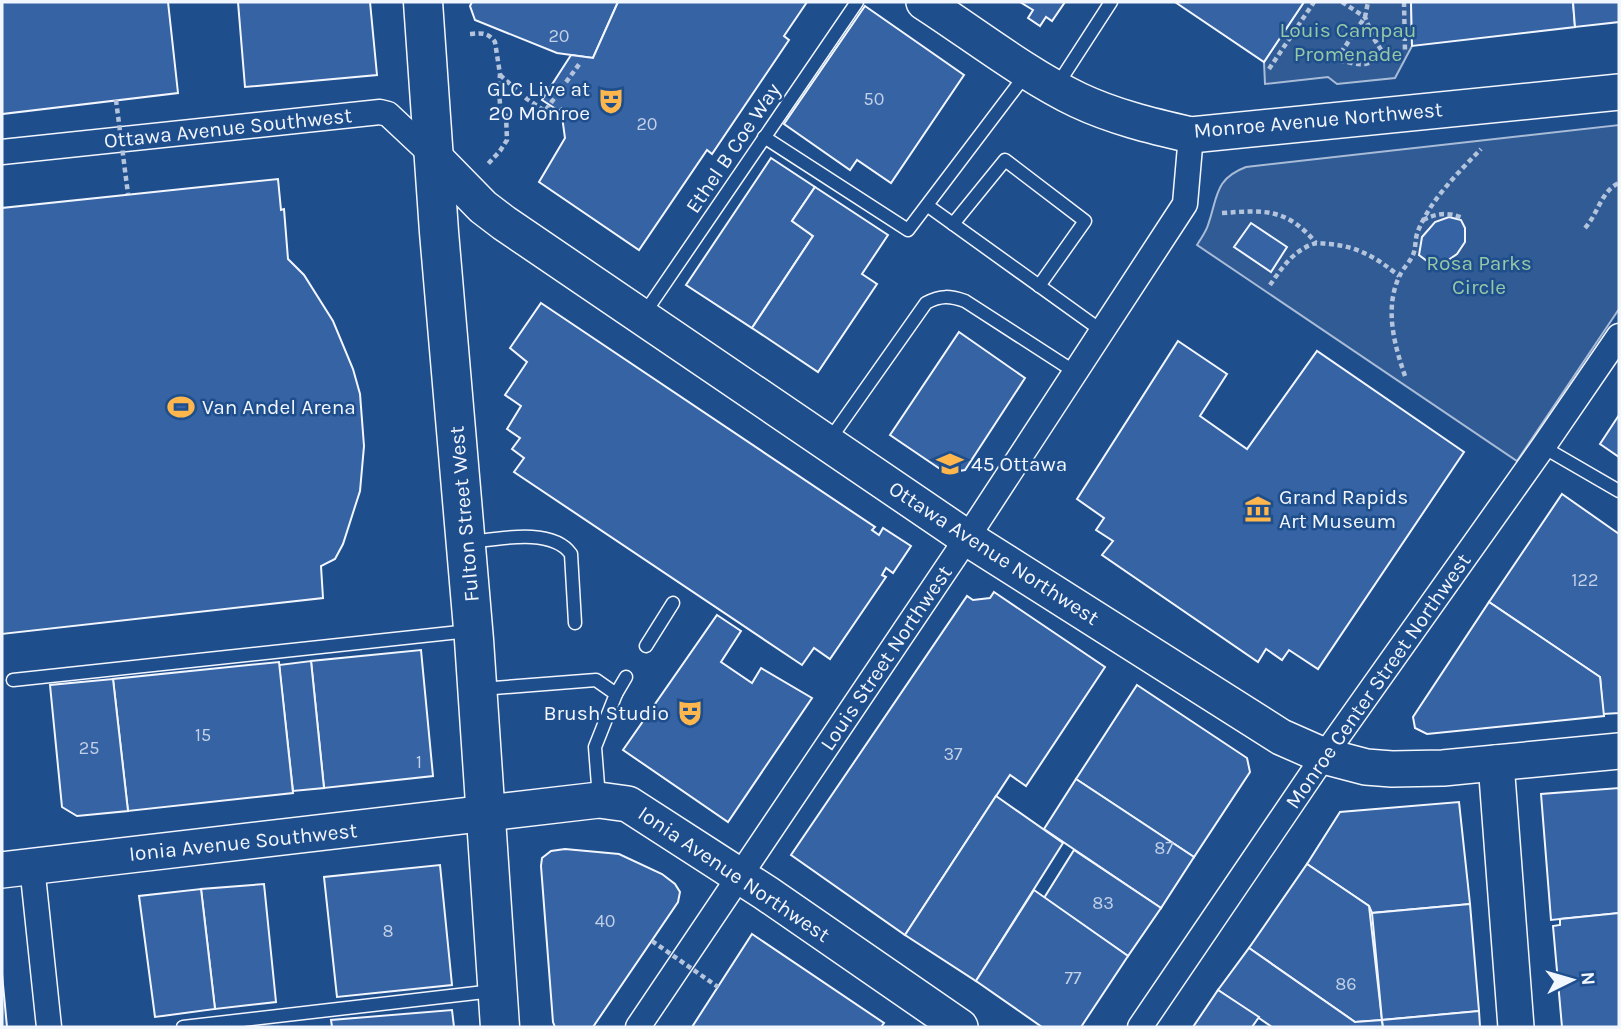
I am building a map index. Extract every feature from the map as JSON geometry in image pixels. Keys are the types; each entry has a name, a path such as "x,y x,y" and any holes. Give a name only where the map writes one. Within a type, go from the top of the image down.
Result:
{"main road":[{"name":"Fulton Street West","path":"423,2 439,232 473,630 498,1009"}],"street":[{"name":"Monroe Avenue Northwest","path":"924,2 1079,101 1130,120 1191,135 1619,92"},
{"name":"Ottawa Avenue Southwest","path":"2,152 380,112 388,114 436,159"},
{"name":"Louis Street Northwest","path":"638,1027 967,537 1185,204 1191,135"},
{"name":"Ottawa Avenue Northwest","path":"436,159 483,207 642,316 967,537 1281,737 1324,756 1366,767 1392,769 1443,768 1619,751"},
{"name":"Monroe Center Street Northwest","path":"1140,1027 1324,756 1619,336"},
{"path":"1496,763 1516,1027"},
{"name":"Ionia Avenue Northwest","path":"484,815 599,800 628,804 739,875 960,1027"},
{"name":"Ionia Avenue Southwest","path":"17,868 484,815"},
{"path":"17,868 49,1027"}],"lane":[{"name":"Ethel B Coe Way","path":"642,316 857,2"},
{"path":"764,137 908,230 1111,2"},
{"path":"953,224 1005,160 1085,221 1038,286"},
{"path":"928,206 1102,331"},
{"path":"827,442 926,303 936,298 950,296 965,301 1076,372"},
{"path":"1543,447 1619,491"},
{"path":"466,542 528,537 544,539 565,547 571,554 575,623"},
{"path":"646,646 673,603"},
{"path":"13,680 473,630"},
{"path":"599,800 595,747 616,694 626,677"},
{"path":"477,690 596,680 616,694"},
{"path":"183,1027 498,1009"}],"path":[{"path":"1269,69 1314,2"},
{"path":"1342,2 1365,16 1383,53 1366,66 1336,60 1365,16 1368,2"},
{"path":"1404,2 1405,51"},
{"path":"470,34 485,33 495,41 500,74 500,104 506,116 507,140 479,174"},
{"path":"500,74 527,99 545,111 580,63"},
{"path":"116,100 128,194"},
{"path":"1405,376 1395,345 1392,321 1393,296 1399,276 1414,252 1414,241 1423,220 1455,175 1481,149"},
{"path":"1585,228 1595,217 1600,202 1611,186 1619,183"},
{"path":"1222,213 1276,213 1305,230 1316,243"},
{"path":"1423,220 1442,214 1453,214 1462,218"},
{"path":"1269,285 1296,254 1316,243 1357,249 1370,254 1399,276"},
{"path":"652,941 718,987"}],"green space":[{"name":"Louis Campau Promenade","path":"1304,2 1411,2 1412,46 1395,78 1337,84 1328,77 1265,84 1264,62"},
{"name":"Rosa Parks Circle","path":"1619,125 1619,309 1517,461 1197,245 1207,228 1223,183 1246,167"}],"building":[{"path":"2,2 168,2 178,93 2,114"},
{"path":"238,2 370,2 377,75 245,87"},
{"path":"472,2 618,2 593,58 557,53 475,20 470,6"},
{"path":"618,2 807,2 784,36 789,40 712,154 707,150 639,250 539,182 565,138 561,109 559,111 542,100 571,55 593,58"},
{"path":"1020,2 1065,2 1052,21 1046,17 1040,26 1028,18 1033,10"},
{"path":"1175,2 1304,2 1264,62"},
{"path":"1411,2 1573,2 1575,27 1412,46"},
{"path":"1573,2 1619,2 1619,22 1575,27"},
{"path":"865,6 964,75 891,183 857,160 850,170 784,124"},
{"path":"771,158 815,187 792,221 813,236 752,328 686,285"},
{"name":"Van Andel Arena","path":"278,179 281,210 284,209 288,259 304,275 333,321 353,369 360,394 364,446 360,491 343,544 335,559 321,566 323,598 2,634 2,208"},
{"path":"815,187 888,235 862,274 877,284 818,372 752,328 813,236 792,221"},
{"path":"1449,217 1461,220 1465,228 1465,242 1457,254 1444,263 1431,264 1419,255 1422,237 1435,222"},
{"path":"1251,223 1287,247 1271,272 1234,247"},
{"path":"541,303 875,527 872,530 879,535 883,528 911,546 893,573 886,568 882,575 886,577 830,659 814,648 802,665 514,472 524,458 512,449 520,438 507,429 521,406 505,395 527,362 510,348"},
{"path":"959,332 1025,378 965,470 946,473 890,435"},
{"name":"Grand Rapids Art Museum","path":"1178,341 1227,374 1200,416 1247,449 1317,351 1464,452 1318,669 1289,650 1282,660 1266,649 1258,662 1102,555 1113,541 1096,530 1104,518 1077,499"},
{"path":"1619,415 1619,457 1600,444"},
{"path":"1562,494 1619,534 1619,713 1603,714 1600,677 1489,602"},
{"path":"994,592 1105,667 1026,786 1010,775 905,935 791,855 967,596 973,600 990,598"},
{"path":"1489,602 1600,677 1604,716 1427,734 1415,728 1413,717"},
{"path":"717,615 741,631 721,662 752,683 761,668 812,698 728,822 623,750"},
{"path":"421,650 433,776 324,788 311,661"},
{"path":"311,661 324,788 293,791 279,665"},
{"path":"279,662 293,793 128,811 113,679"},
{"path":"113,679 128,811 77,816 62,807 50,685"},
{"path":"1137,685 1247,758 1250,772 1194,857 1076,779"},
{"path":"1076,779 1194,857 1161,908 1044,829"},
{"path":"1619,788 1619,913 1551,920 1541,794"},
{"path":"996,796 1063,843 976,981 905,935"},
{"path":"1459,802 1470,904 1372,913 1369,906 1307,864 1340,812"},
{"path":"565,849 619,854 662,874 675,884 680,892 678,902 593,1027 555,1027 553,1022 541,866 542,858 551,851"},
{"path":"1074,850 1161,908 1128,956 1044,898"},
{"path":"1307,864 1369,906 1382,1020 1355,1022 1249,948"},
{"path":"440,865 452,985 337,997 324,877"},
{"path":"264,884 276,1002 215,1009 201,889"},
{"path":"201,889 215,1009 155,1017 139,896"},
{"path":"1034,890 1128,956 1081,1027 1042,1027 976,981"},
{"path":"1470,904 1479,1011 1382,1020 1372,913"},
{"path":"1619,913 1619,1027 1562,1027 1553,926 1560,925 1560,919"},
{"path":"752,934 884,1023 881,1027 692,1027"},
{"path":"1249,948 1355,1022 1382,1020 1383,1027 1272,1027 1218,990"},
{"path":"2,974 7,1027 2,1027"},
{"path":"1218,990 1259,1017 1252,1027 1193,1027"},
{"path":"452,1010 454,1027 332,1027 331,1020"},
{"path":"1479,1011 1480,1027 1383,1027 1382,1020"}],"place":[{"name":"GLC Live at 20 Monroe","path":"611,101"},
{"name":"Van Andel Arena","path":"181,407"},
{"name":"45 Ottawa","path":"950,464"},
{"name":"Grand Rapids Art Museum","path":"1258,509"},
{"name":"Brush Studio","path":"690,713"}]}
